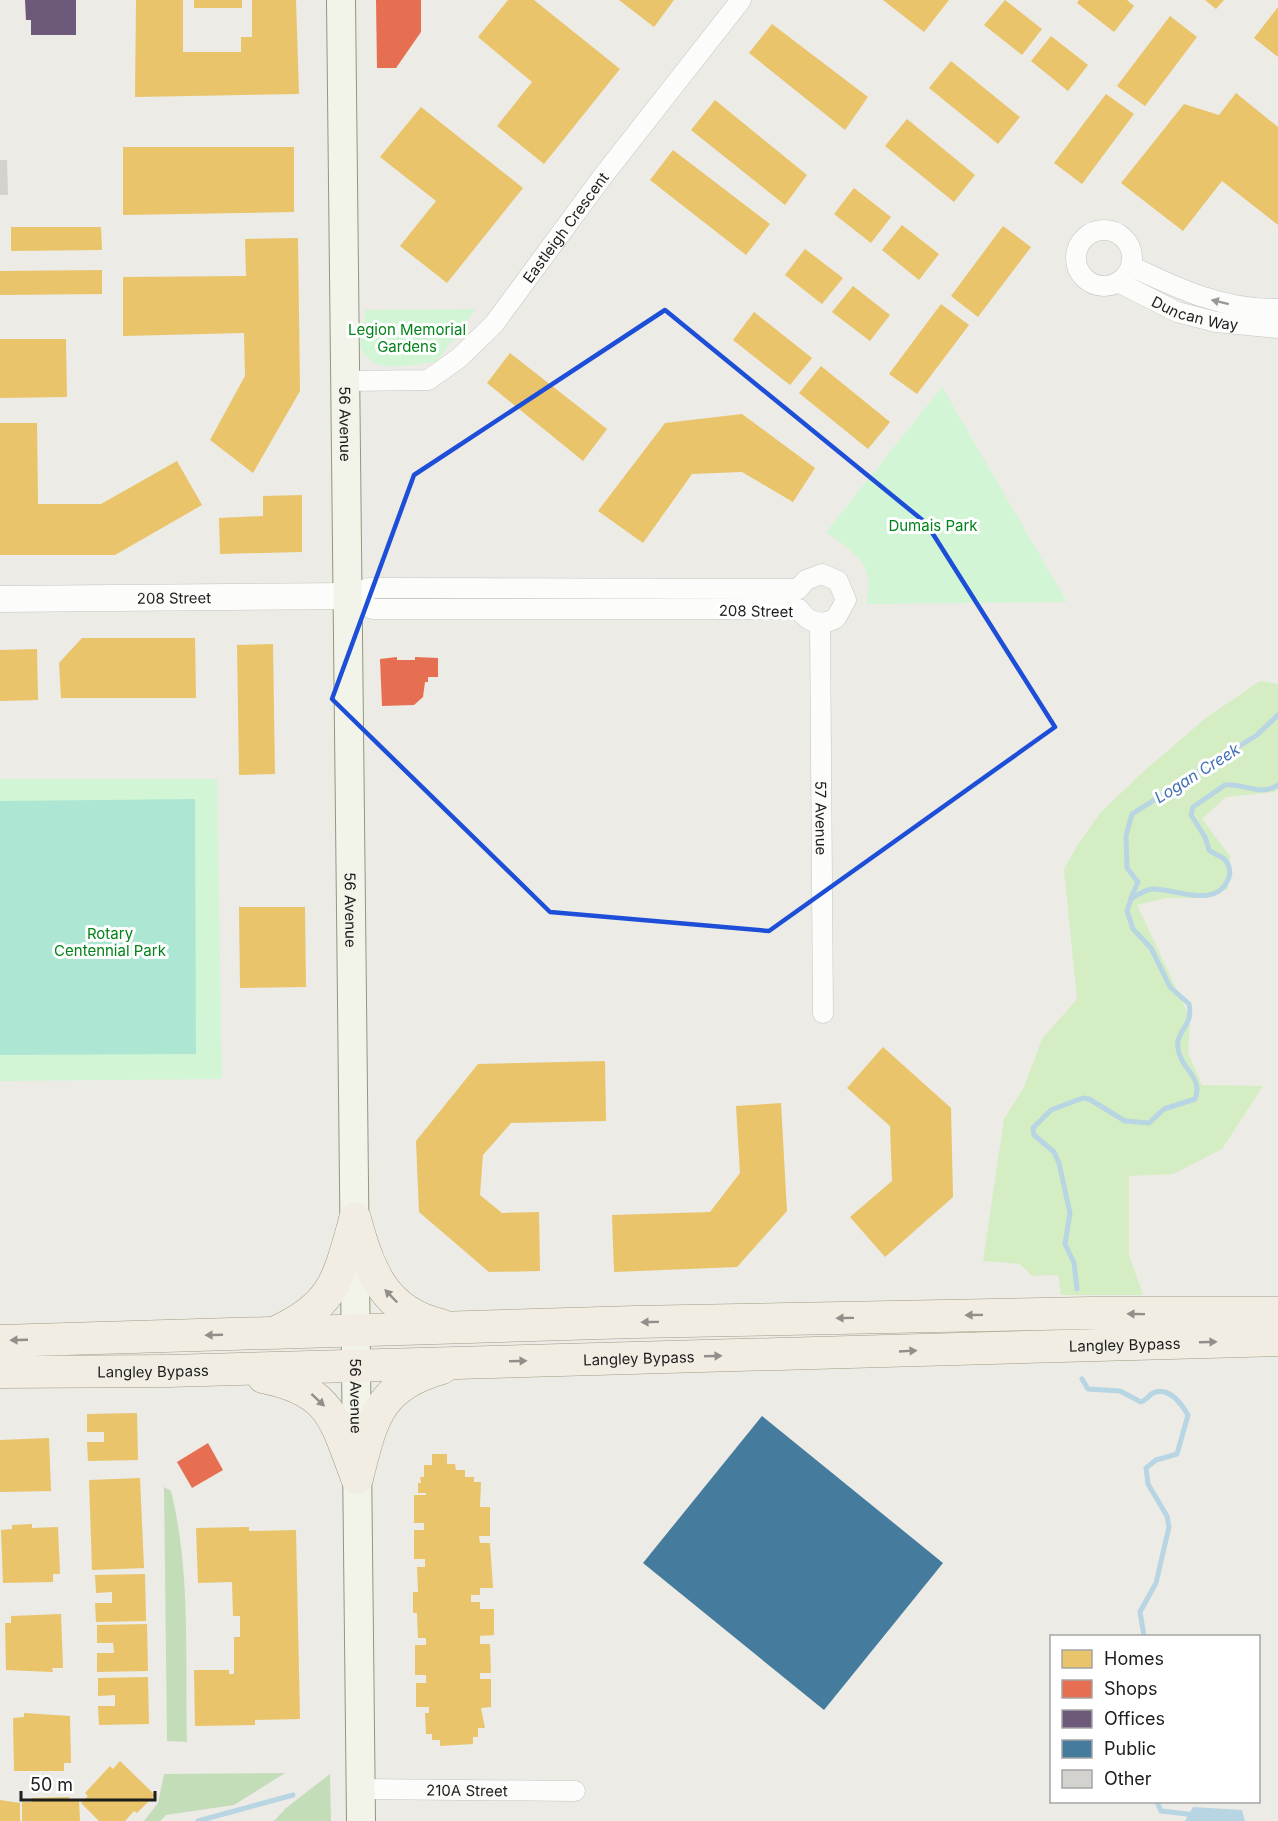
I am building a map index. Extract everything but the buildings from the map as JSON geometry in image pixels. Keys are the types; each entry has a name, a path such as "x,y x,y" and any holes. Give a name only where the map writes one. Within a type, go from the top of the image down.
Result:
{"main road":[{"name":"56 Avenue","path":"341,0 361,1821"},
{"path":"355,1219 366,1260 374,1277 391,1298 409,1313 425,1321 461,1329"},
{"path":"272,1333 299,1321 322,1303 332,1290 355,1219"},
{"name":"Langley Bypass","path":"0,1341 925,1316 1278,1313"},
{"name":"Langley Bypass","path":"0,1372 224,1369 1278,1340"},
{"path":"357,1478 370,1427 386,1400 410,1381 460,1362"},
{"path":"224,1369 298,1385 317,1396 337,1425 357,1478"}],"street":[{"name":"Eastleigh Crescent","path":"345,381 428,380 459,358 494,324 603,176 741,0"},
{"name":"Duncan Way","path":"1278,309 1254,309 1184,292 1131,266 1130,247 1117,234 1099,230 1083,239 1076,256 1080,273 1094,285 1103,286 1118,282 1177,312 1216,322 1278,328"},
{"path":"1118,282 1131,266"},
{"name":"208 Street","path":"0,599 347,596 378,588 798,589 806,579 822,574 838,581 846,600 836,618 820,623 807,619 799,609 373,609 347,596"},
{"name":"57 Avenue","path":"820,623 824,1013"},
{"name":"210A Street","path":"361,1789 575,1791"}],"highlighted area":[{"path":"665,310 926,523 1055,727 769,931 550,912 332,699 414,475"}],"green space":[{"name":"Legion Memorial Gardens","path":"476,309 436,362 386,366 366,357 361,347 359,332 365,325 365,310"},
{"name":"Dumais Park","path":"942,387 1067,602 866,604 868,578 861,561 847,547 826,532"},
{"path":"1260,681 1278,684 1278,789 1274,792 1226,797 1202,819 1230,856 1228,889 1199,898 1166,898 1137,905 1186,1009 1190,1024 1188,1053 1202,1085 1263,1086 1222,1149 1173,1174 1129,1176 1129,1255 1143,1295 1061,1295 1058,1275 1032,1276 1020,1264 983,1261 1004,1119 1024,1087 1042,1039 1077,999 1064,869 1100,813 1143,772 1206,718"},
{"name":"Rotary Centennial Park","path":"0,779 217,779 222,1079 0,1081"},
{"name":"Rotary Centennial Park","path":"195,799 196,1054 0,1055 0,801"},
{"path":"164,1487 171,1491 182,1552 186,1615 187,1742 167,1741"},
{"path":"285,1773 234,1805 166,1815 160,1821 144,1821 158,1803 164,1774"},
{"path":"330,1774 331,1821 274,1821 286,1808"}],"water":[{"path":"1193,1807 1242,1810 1245,1821 1185,1821"}],"waterway":[{"name":"Logan Creek","path":"1131,898 1138,882 1127,868 1126,836 1132,814 1257,735 1278,715"},
{"path":"1077,1289 1074,1263 1065,1244 1070,1213 1059,1163 1054,1152 1034,1135 1033,1128 1051,1110 1083,1098 1089,1099 1125,1121 1149,1123 1164,1109 1195,1099 1196,1085 1178,1048 1179,1037 1189,1018 1189,1004 1170,987 1151,948 1133,929 1127,911 1131,899 1152,889 1205,895 1215,893 1223,887 1230,875 1229,866 1223,858 1209,850 1205,837 1191,815 1193,807 1225,785 1258,790 1278,785"},
{"name":"Logan Creek","path":"1082,1379 1088,1389 1120,1391 1141,1402 1153,1393 1164,1392 1174,1397 1188,1415 1177,1454 1156,1460 1146,1468 1148,1484 1167,1516 1169,1527 1156,1583 1140,1612 1144,1635"},
{"path":"198,1821 293,1795"},
{"name":"Logan Creek","path":"1157,1803 1161,1811 1196,1815"}]}
